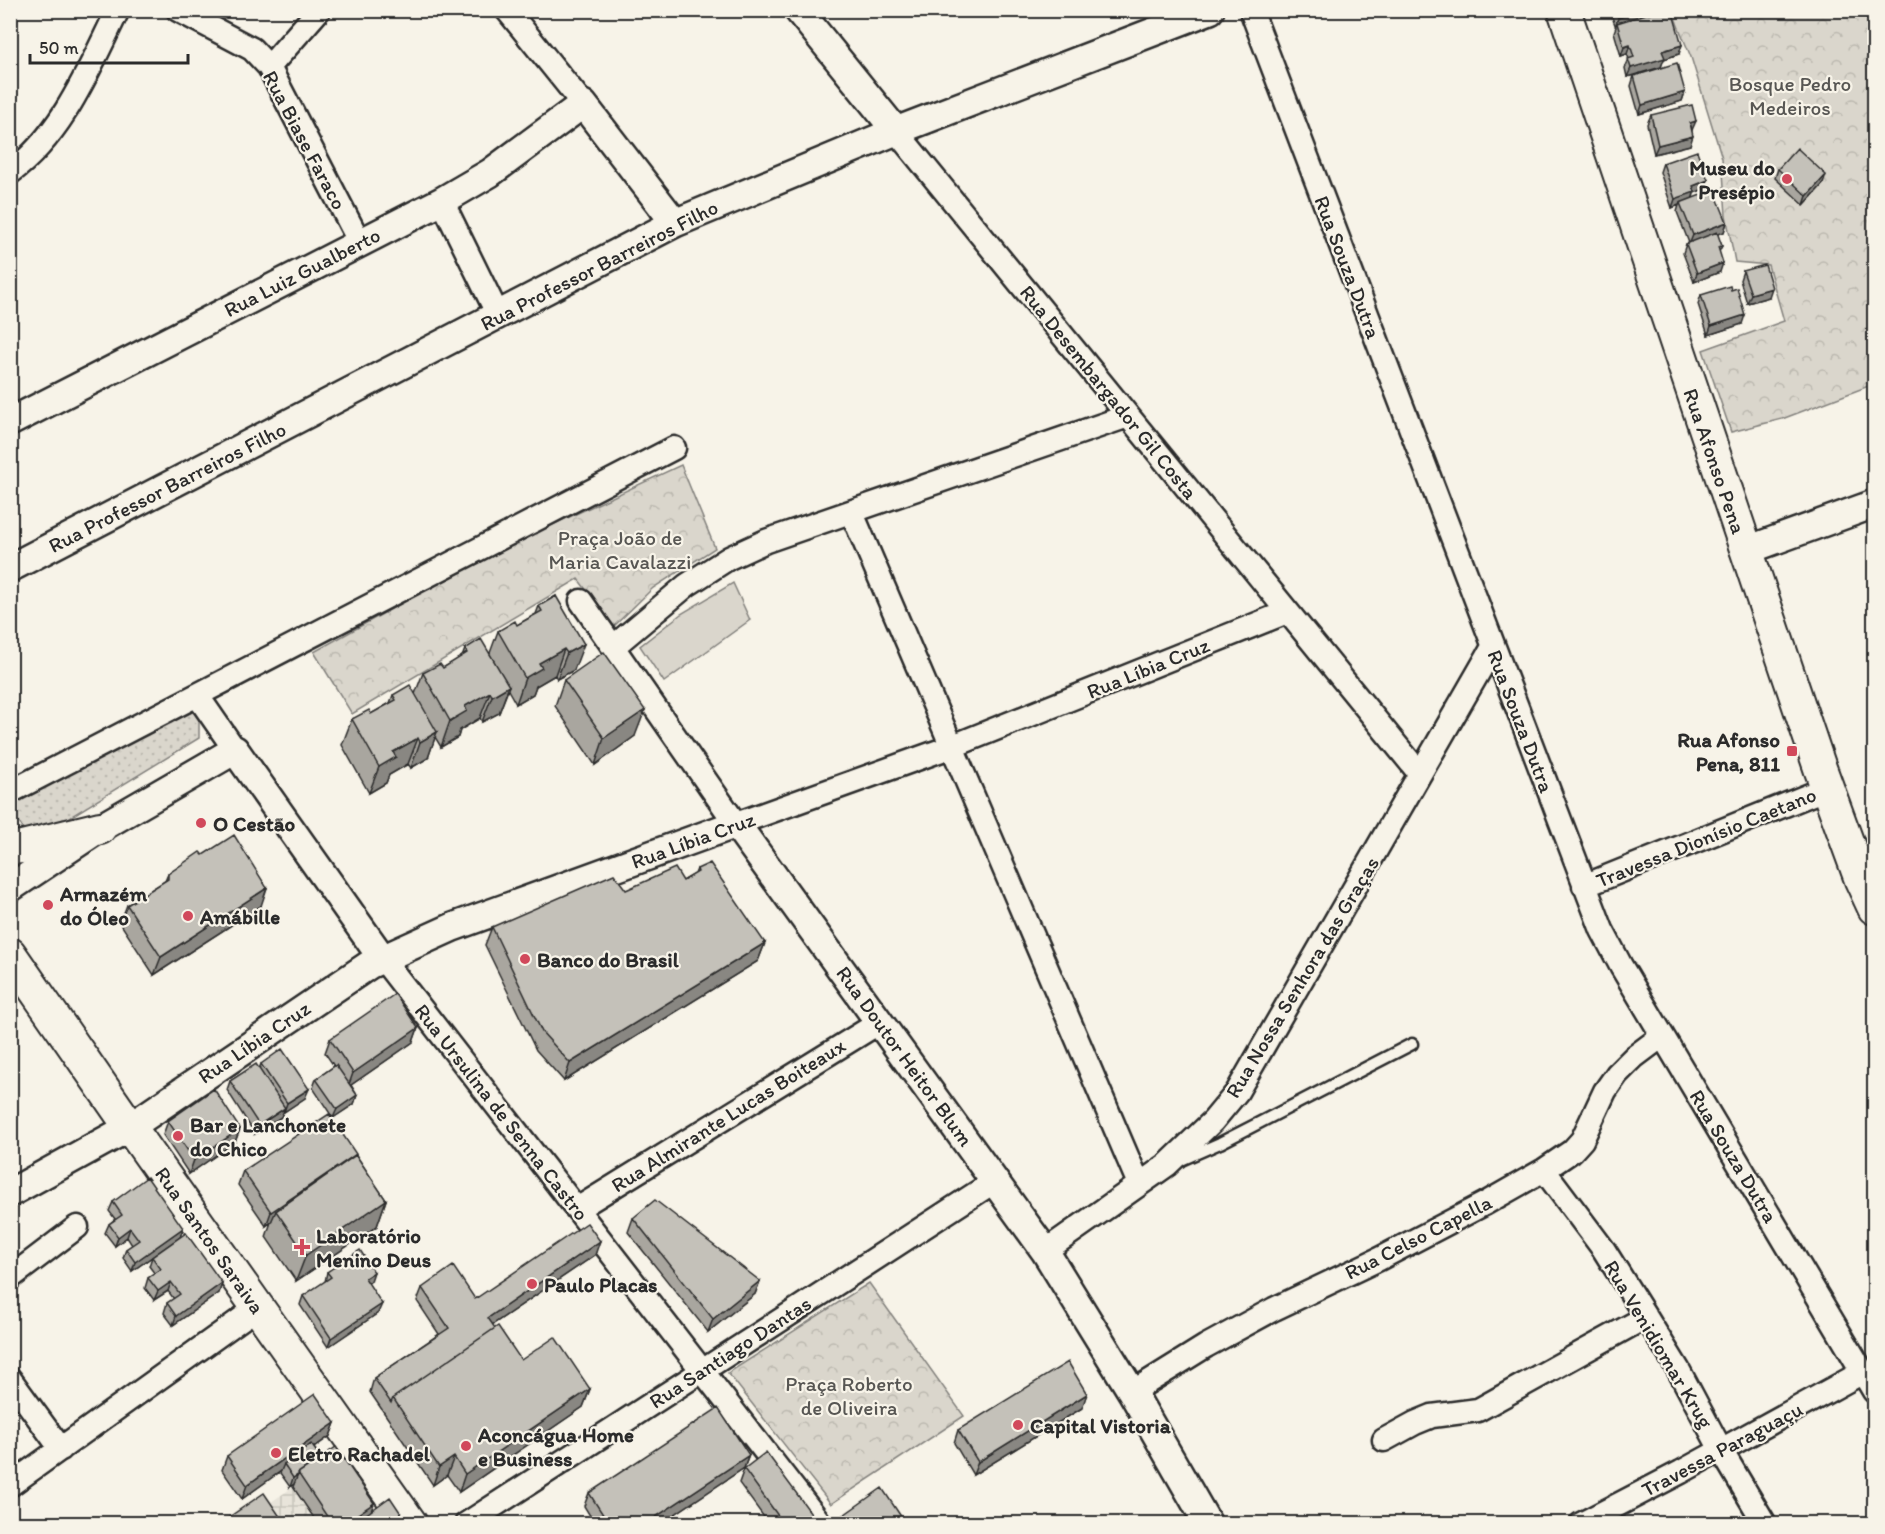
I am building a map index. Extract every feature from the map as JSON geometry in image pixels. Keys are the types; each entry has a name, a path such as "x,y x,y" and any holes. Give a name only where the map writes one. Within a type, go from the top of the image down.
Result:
{"main road":[{"name":"Rua Afonso Pena","path":"1564,10 1827,788 1863,852 1875,908"},
{"path":"14,843 100,828"},
{"name":"Rua Santos Saraiva","path":"10,954 411,1524"}],"street":[{"path":"10,173 39,147 57,125 74,98 118,10"},
{"name":"Rua Biase Faraco","path":"178,10 252,49 269,67 360,243"},
{"path":"269,67 319,10"},
{"path":"507,10 675,223"},
{"name":"Rua Desembargador Gil Costa","path":"798,10 1420,774"},
{"name":"Rua Professor Barreiros Filho","path":"10,568 675,223 896,131 1210,10"},
{"name":"Rua Souza Dutra","path":"1251,10 1602,930 1662,1036 1869,1382"},
{"name":"Rua Luiz Gualberto","path":"10,422 442,201 490,173 583,104"},
{"path":"442,201 498,315"},
{"path":"613,647 687,585 729,558 766,541 1128,416"},
{"path":"10,792 674,448"},
{"path":"1745,551 1875,504"},
{"path":"852,513 1139,1184"},
{"name":"Rua Doutor Heitor Blum","path":"581,601 736,824 1046,1251 1132,1392 1208,1524"},
{"name":"Rua Líbia Cruz","path":"10,1193 130,1127 357,972 382,958 453,927 953,746 1287,612"},
{"name":"Rua Nossa Senhora das Graças","path":"1046,1251 1167,1165 1213,1121 1237,1092 1493,647"},
{"name":"Rua Ursulina de Senna Castro","path":"197,695 382,958 818,1520"},
{"path":"10,888 100,828 235,750"},
{"name":"Travessa Dionísio Caetano","path":"1584,886 1827,788"},
{"name":"Rua Almirante Lucas Boiteaux","path":"577,1209 880,1022"},
{"name":"Rua Celso Capella","path":"1132,1392 1206,1346 1274,1309 1379,1259 1544,1170 1572,1151 1582,1140 1605,1091 1617,1074 1662,1036"},
{"name":"Rua Venidiomar Krug","path":"1544,1170 1604,1250 1646,1317 1678,1369 1721,1450 1765,1524"},
{"name":"Rua Santiago Dantas","path":"465,1524 995,1180"},
{"path":"10,1278 77,1227"},
{"path":"10,1485 258,1308"},
{"path":"1384,1440 1432,1416 1478,1410 1646,1317"},
{"path":"10,1379 61,1449"},
{"name":"Travessa Paraguaçu","path":"1581,1524 1721,1450 1869,1382"}],"lane":[{"path":"1167,1165 1210,1148 1412,1044"}],"shaded area":[{"path":"293,1487 318,1523 267,1523 258,1511"}],"green space":[{"name":"Bosque Pedro Medeiros","path":"1672,11 1870,11 1874,22 1874,384 1782,419 1731,432 1703,350 1784,321 1768,265 1735,262 1726,215 1722,158 1691,57"},
{"name":"Praça João de Maria Cavalazzi","path":"681,465 715,548 653,588 614,626 578,579 352,714 314,652 490,554"},
{"path":"733,583 750,620 664,682 640,646 681,614"},
{"path":"189,706 199,719 199,738 49,830 24,830 11,811 10,806"},
{"name":"Praça Roberto de Oliveira","path":"869,1283 964,1416 831,1504 728,1373"}],"building":[{"path":"1616,10 1641,10 1618,18"},
{"path":"1659,10 1672,10 1682,45 1662,51 1665,58 1631,68 1628,59 1634,57 1630,45 1624,47 1617,23"},
{"path":"1677,63 1685,92 1642,105 1634,76"},
{"path":"1692,105 1696,121 1690,123 1693,136 1658,145 1651,115"},
{"path":"1797,148 1826,175 1807,196 1778,169"},
{"path":"1697,151 1708,180 1693,186 1695,192 1675,199 1663,163"},
{"path":"1714,190 1727,222 1693,235 1680,203"},
{"path":"1717,232 1722,246 1718,247 1723,263 1697,273 1686,244"},
{"path":"1765,265 1772,288 1751,294 1743,271"},
{"path":"1730,286 1731,290 1737,288 1745,315 1711,326 1701,295"},
{"path":"556,596 584,644 567,653 564,649 539,663 542,668 525,678 498,631 515,621 517,625 542,611 539,606"},
{"path":"481,639 509,686 492,696 490,692 465,706 467,711 450,721 423,673 440,664 443,668 467,653 465,649"},
{"path":"604,652 645,710 604,738 564,680"},
{"path":"410,685 437,732 420,742 418,738 393,752 396,757 379,767 352,719 369,710 371,714 396,700 393,695"},
{"name":"Amábille","path":"234,835 267,888 161,957 127,905 168,879 168,874 200,852 203,855"},
{"path":"710,863 765,943 570,1063 542,1032 492,927 614,874 626,890 675,868 683,881 698,872 697,869"},
{"path":"395,994 418,1028 353,1073 330,1039"},
{"path":"282,1049 309,1089 287,1103 261,1064"},
{"path":"256,1064 285,1108 259,1125 230,1081"},
{"path":"336,1065 357,1095 337,1109 316,1079"},
{"path":"214,1089 240,1129 194,1160 168,1121"},
{"path":"329,1114 356,1154 271,1212 243,1171"},
{"path":"356,1155 386,1200 306,1255 276,1211"},
{"path":"147,1177 183,1228 135,1262 126,1249 139,1240 130,1228 118,1237 109,1224 122,1215 113,1202"},
{"path":"655,1200 760,1281 713,1319 633,1218"},
{"path":"587,1223 600,1241 488,1318 495,1328 393,1398 391,1403 374,1378 449,1328 422,1288 453,1266 475,1299"},
{"path":"186,1233 222,1283 176,1316 167,1303 180,1294 171,1282 158,1291 148,1278 161,1269 152,1257"},
{"path":"360,1250 374,1272 365,1278 382,1304 331,1338 303,1296 331,1277 327,1272"},
{"name":"Aconcágua Home e Business","path":"498,1326 521,1360 555,1337 590,1389 465,1474 454,1457 439,1467 393,1398"},
{"name":"Capital Vistoria","path":"1068,1362 1087,1394 978,1462 958,1430"},
{"name":"Eletro Rachadel","path":"315,1394 335,1423 247,1485 227,1456"},
{"path":"718,1408 749,1455 645,1524 609,1524 589,1493"},
{"path":"311,1444 321,1458 293,1478 284,1464"},
{"path":"336,1447 374,1503 343,1524 332,1524 298,1473"},
{"path":"766,1452 819,1524 784,1524 744,1469"},
{"path":"882,1488 906,1524 831,1524"},
{"path":"264,1493 285,1524 219,1524"},
{"path":"390,1497 408,1524 353,1524"}],"place":[{"name":"Museu do Presépio","path":"1787,179"},
{"name":"Rua Afonso Pena, 811","path":"1792,751"},
{"name":"O Cestão","path":"201,823"},
{"name":"Armazém do Óleo","path":"48,905"},
{"name":"Amábille","path":"188,916"},
{"name":"Banco do Brasil","path":"525,959"},
{"name":"Bar e Lanchonete do Chico","path":"178,1136"},
{"name":"Laboratório Menino Deus","path":"302,1247"},
{"name":"Paulo Placas","path":"532,1284"},
{"name":"Capital Vistoria","path":"1018,1425"},
{"name":"Aconcágua Home e Business","path":"466,1446"},
{"name":"Eletro Rachadel","path":"276,1453"}]}
